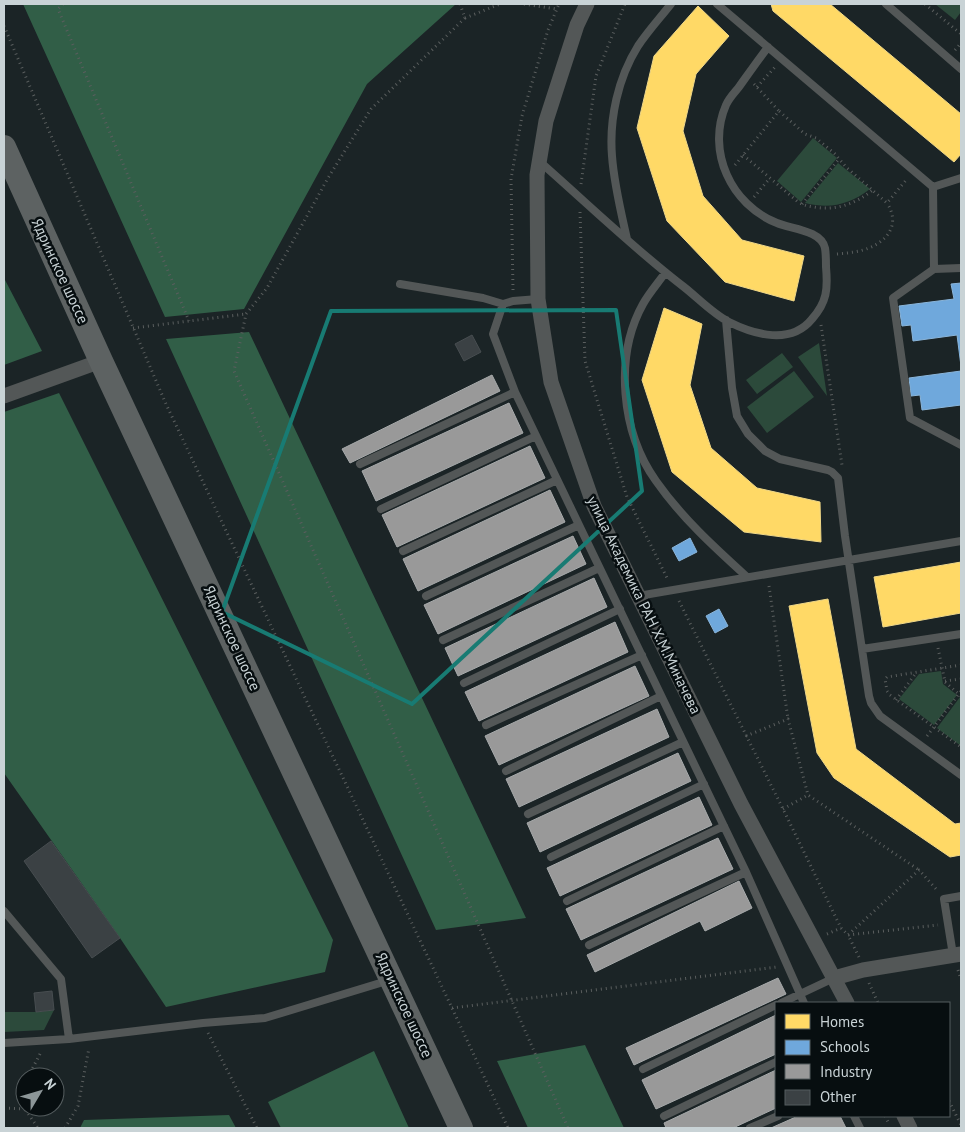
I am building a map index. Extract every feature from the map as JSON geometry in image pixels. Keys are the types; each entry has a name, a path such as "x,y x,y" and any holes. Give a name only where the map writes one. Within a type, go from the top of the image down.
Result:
{"main road":[{"name":"Ядринское шоссе","path":"4,147 101,361 462,1128"}],"street":[{"name":"улица Академика РАН Х.М.Миначева","path":"587,4 577,24 546,121 536,175 538,299 551,382 594,506 753,826 846,1002"},
{"path":"4,396 101,361"},
{"path":"834,978 864,970 957,954"}],"lane":[{"path":"627,239 616,187 612,156 611,137 614,108 620,87 633,56 651,28 671,4"},
{"path":"717,4 933,187 934,269"},
{"path":"886,4 961,69"},
{"path":"539,160 665,272 726,320 761,334 774,336 785,335 803,328 819,311 827,292 825,248 821,240 815,235 778,224 765,218 748,205 732,186 726,175 719,144 720,126 727,103 768,47"},
{"path":"933,187 961,178"},
{"path":"961,268 934,269 893,298 910,418 961,445"},
{"path":"665,272 643,303 635,322 627,352 626,395 635,439 644,461 655,480 674,505 708,541 747,577"},
{"path":"400,284 483,298 503,304 513,301 538,299"},
{"path":"503,304 493,334 515,392 746,872 804,1002"},
{"path":"726,320 732,388 737,416 748,434 765,451 780,459 828,470 836,475 839,482 844,536 869,696 874,709 880,716 961,775"},
{"path":"360,464 515,392"},
{"path":"381,509 536,436"},
{"path":"403,551 557,480"},
{"path":"426,596 579,525"},
{"path":"638,596 961,541"},
{"path":"443,640 599,568"},
{"path":"464,684 620,610"},
{"path":"862,648 961,634"},
{"path":"486,725 642,655"},
{"path":"506,771 661,696"},
{"path":"528,814 684,742"},
{"path":"551,857 704,784"},
{"path":"567,901 724,826"},
{"path":"589,944 746,872"},
{"path":"957,954 944,899 961,896"},
{"path":"4,911 61,979 69,1039"},
{"path":"783,1002 834,978"},
{"path":"4,1043 92,1037 203,1023 265,1018 392,979"},
{"path":"643,1070 775,1005"},
{"path":"664,1116 775,1062"},
{"path":"750,1128 776,1117"}],"path":[{"path":"63,4 58,9 189,321"},
{"path":"460,4 465,18"},
{"path":"500,4 465,18 371,110 328,178 267,288 246,314 234,371 568,1128"},
{"path":"524,4 557,9"},
{"path":"925,4 961,34"},
{"path":"4,26 166,404 508,1128"},
{"path":"757,87 781,58"},
{"path":"747,76 779,111 805,134 818,139 887,203 890,208 893,220 892,227 882,240 867,249 826,256"},
{"path":"726,175 779,111"},
{"path":"743,155 802,204 832,208 846,205 872,190"},
{"path":"802,204 839,159"},
{"path":"887,203 914,171"},
{"path":"748,205 770,178"},
{"path":"819,311 842,466 840,472 836,475"},
{"path":"133,328 246,314"},
{"path":"767,574 788,719 808,795 919,870 944,899"},
{"path":"920,745 960,694 944,681 936,638"},
{"path":"961,665 885,678 888,693 961,747"},
{"path":"896,700 917,672"},
{"path":"944,681 961,679"},
{"path":"746,736 788,719"},
{"path":"783,809 808,795"},
{"path":"860,960 848,936 919,870"},
{"path":"825,935 841,928"},
{"path":"452,1008 787,966"},
{"path":"868,982 878,1002"},
{"path":"203,1023 257,1128"},
{"path":"65,1128 78,1106 92,1037"},
{"path":"34,1067 48,1041"},
{"path":"950,1103 961,1125"},
{"path":"30,1117 38,1128"},
{"path":"886,1117 888,1122"}],"highlighted area":[{"path":"616,310 642,491 412,704 222,612 331,311"}],"green space":[{"path":"23,4 456,4 367,84 244,309 165,317"},
{"path":"935,4 961,4 961,12 955,20"},
{"path":"813,138 837,158 801,202 777,181"},
{"path":"838,163 870,189 854,199 839,204 823,206 805,203"},
{"path":"4,278 42,351 4,365"},
{"path":"249,332 526,918 436,930 166,339"},
{"path":"819,343 827,396 798,357"},
{"path":"782,353 793,367 757,394 746,380"},
{"path":"794,371 814,397 767,433 747,407"},
{"path":"59,393 333,940 325,972 166,1007 4,773 4,412"},
{"path":"941,671 943,684 957,695 934,725 899,699 919,674"},
{"path":"961,698 961,746 937,728"},
{"path":"54,1010 44,1030 4,1032 4,1012"},
{"path":"585,1045 624,1128 528,1128 497,1061"},
{"path":"374,1051 409,1128 281,1128 268,1102"},
{"path":"229,1115 236,1128 80,1128 84,1120"}],"building: Homes":[{"path":"771,4 830,4 961,114 961,154 954,162 773,11"},
{"path":"698,6 729,36 696,74 683,131 703,196 742,240 804,256 794,301 725,282 667,221 637,128 654,56"},
{"path":"664,308 702,324 690,385 711,448 757,488 820,502 821,542 744,532 672,472 642,380"},
{"path":"961,562 961,613 883,627 874,577"},
{"path":"828,599 856,749 955,824 961,823 961,855 950,857 834,778 817,753 789,606"}],"building: Schools":[{"path":"961,283 961,366 957,335 913,341 911,325 902,326 899,306 954,299 951,284"},
{"path":"961,371 961,405 922,410 920,395 911,396 909,378"},
{"path":"690,538 697,552 679,561 672,548"},
{"path":"719,609 728,626 715,633 706,616"}],"building: Industry":[{"path":"492,375 500,391 350,463 342,449"},
{"path":"509,403 523,433 376,501 362,471"},
{"path":"530,446 545,478 397,547 382,515"},
{"path":"550,490 565,522 418,591 403,559"},
{"path":"573,536 586,564 438,634 424,605"},
{"path":"594,578 607,607 458,676 445,648"},
{"path":"615,622 628,652 479,721 465,692"},
{"path":"635,666 649,696 499,765 485,736"},
{"path":"657,709 669,737 519,807 506,779"},
{"path":"678,753 691,781 540,852 527,823"},
{"path":"699,797 712,825 560,896 547,868"},
{"path":"718,838 733,869 581,940 566,909"},
{"path":"739,881 752,908 705,931 700,921 595,972 587,955"},
{"path":"778,978 786,994 634,1065 626,1048"},
{"path":"775,1015 775,1054 656,1109 642,1080"},
{"path":"775,1070 775,1108 733,1128 666,1128 664,1123"},
{"path":"796,1117 840,1117 846,1128 771,1128"}],"building: Other":[{"path":"472,335 481,352 464,361 455,344"},
{"path":"51,841 120,938 92,958 24,861"},
{"path":"52,991 54,1010 36,1012 34,993"}]}
